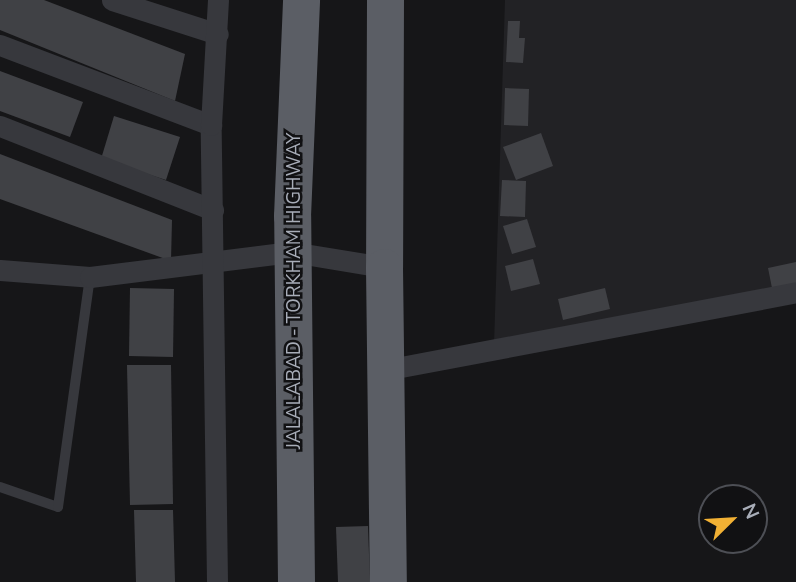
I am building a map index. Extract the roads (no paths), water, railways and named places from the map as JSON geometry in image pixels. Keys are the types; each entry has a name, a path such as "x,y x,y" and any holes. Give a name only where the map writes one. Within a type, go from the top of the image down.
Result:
{"highway":[{"name":"JALALABAD - TORKHAM HIGHWAY","path":"296,582 292,252 301,0"},
{"path":"386,0 384,267 388,582"}],"street":[{"path":"112,0 218,34"},
{"path":"217,582 215,259 211,125 218,0"},
{"path":"0,45 211,125"},
{"path":"0,126 213,210"},
{"path":"0,270 90,277 215,259 292,252 384,267"},
{"path":"385,370 796,292"}],"lane":[{"path":"0,487 58,507 90,277"}]}
